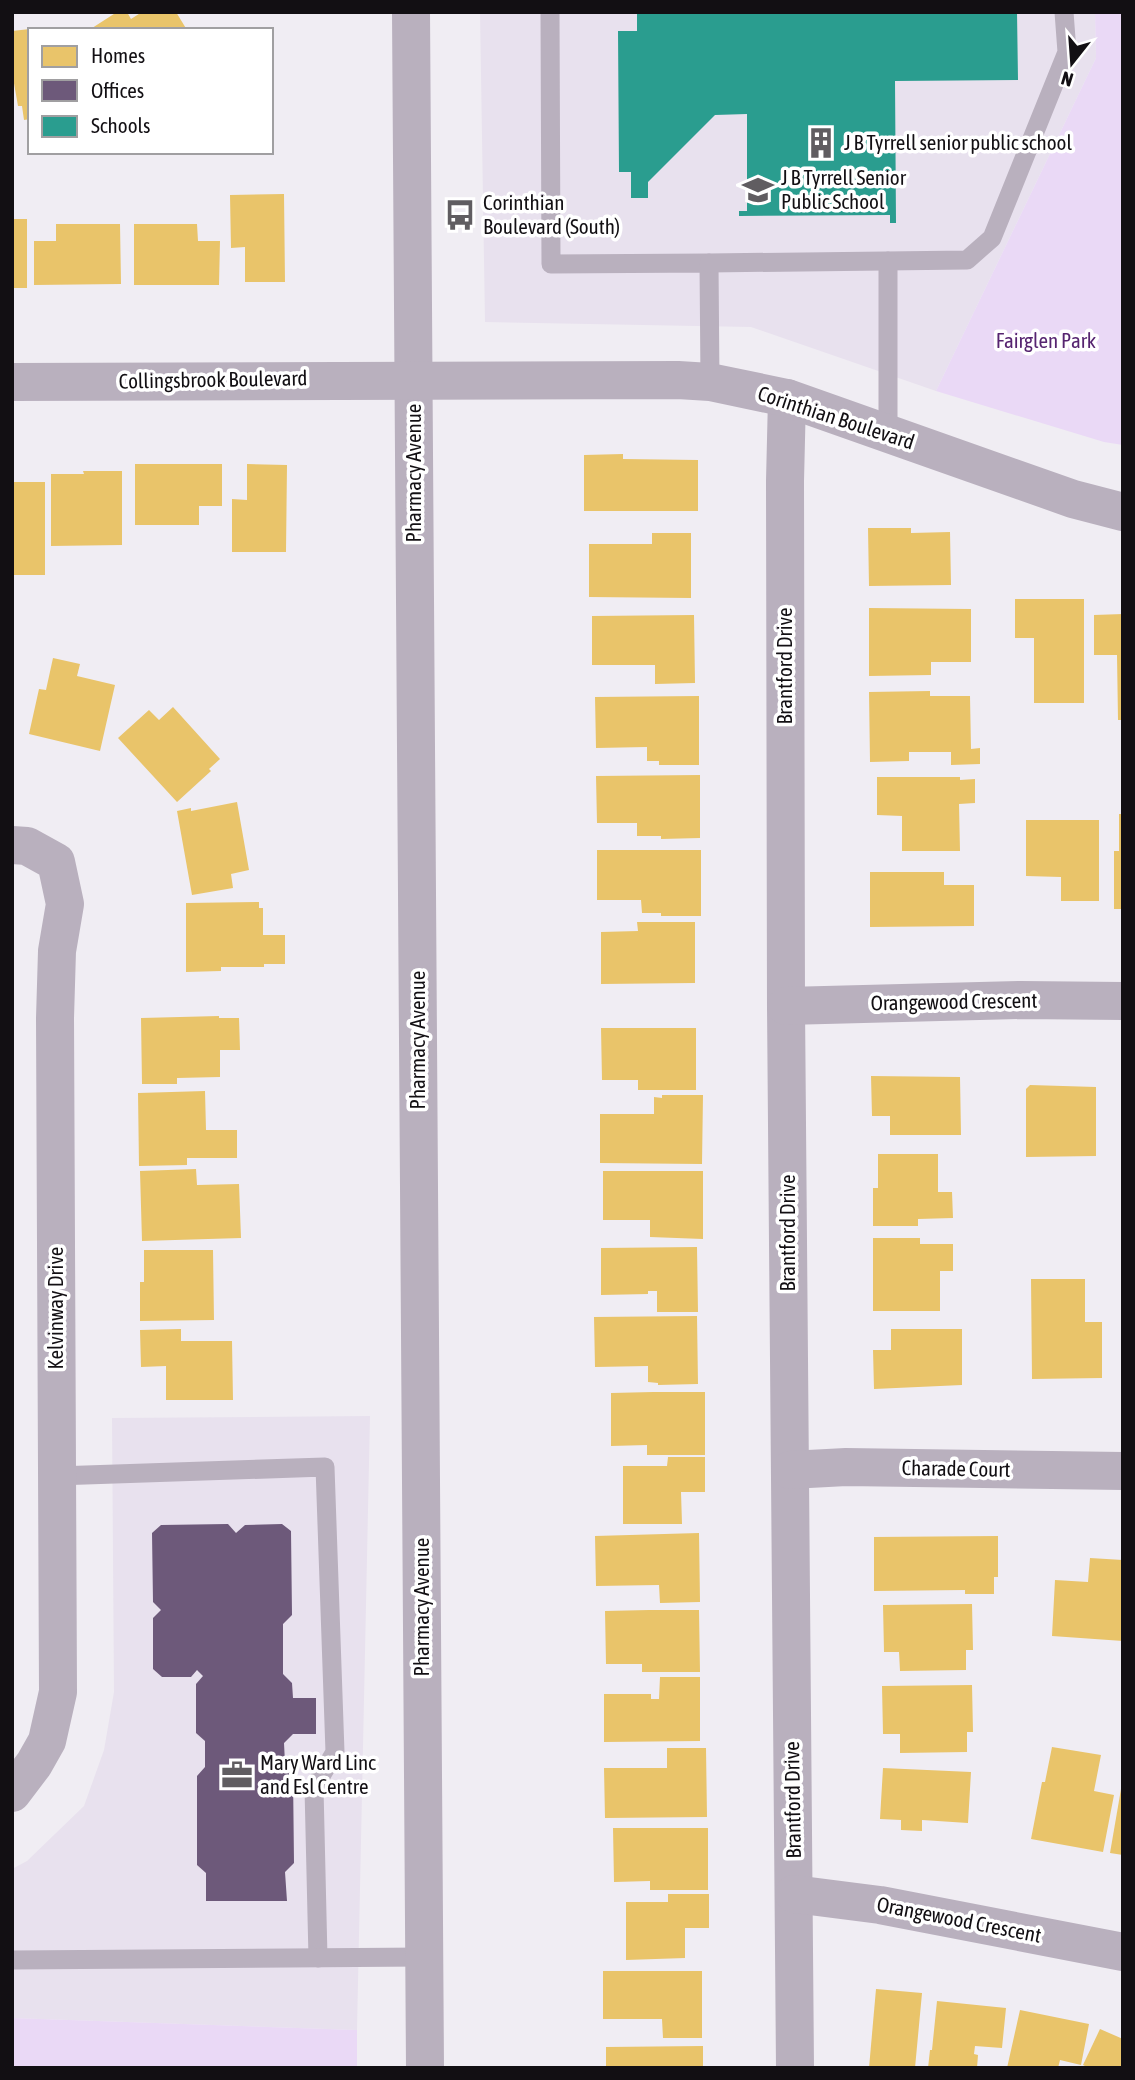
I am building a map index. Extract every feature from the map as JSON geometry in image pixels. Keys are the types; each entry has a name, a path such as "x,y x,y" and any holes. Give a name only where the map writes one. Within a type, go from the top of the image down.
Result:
{"street":[{"name":"Pharmacy Avenue","path":"411,12 425,2068"},
{"name":"Corinthian Boulevard","path":"414,379 710,382 787,397 1073,499 1123,512"},
{"name":"Collingsbrook Boulevard","path":"12,382 414,379"},
{"name":"Brantford Drive","path":"787,397 786,1006 795,2068"},
{"name":"Kelvinway Drive","path":"12,845 27,846 56,862 65,904 57,951 56,979 58,1692 47,1741 12,1793"},
{"name":"Orangewood Crescent","path":"786,1006 830,1003 1123,1001"},
{"name":"Charade Court","path":"790,1470 846,1467 1123,1471"},
{"name":"Orangewood Crescent","path":"794,1894 880,1905 1123,1952"}],"lane":[{"path":"550,12 551,264 967,260 992,239 1067,52 1064,12"},
{"path":"888,261 888,434"},
{"path":"709,263 710,382"},
{"path":"56,1476 325,1467 335,1752 314,1788 318,1958"},
{"path":"12,1960 424,1957"}],"shaded area":[{"name":"J B Tyrrell Senior Public School","path":"480,12 1095,12 1096,58 936,391 751,327 485,322"},
{"path":"370,1416 357,2030 12,2018 12,1869 27,1861 84,1806 104,1750 114,1692 112,1418"}],"green space":[{"name":"Fairglen Park","path":"1095,12 1123,12 1123,445 1104,442 936,391 1096,58"},
{"path":"12,2018 357,2030 357,2068 12,2068"}],"building: Homes":[{"path":"117,12 127,12 131,19 142,12 176,12 186,28 92,28"},
{"path":"28,29 28,119 24,120 22,106 18,106 12,72 12,31"},
{"path":"284,194 285,282 245,282 245,247 231,248 230,195"},
{"path":"12,219 27,219 27,288 12,288"},
{"path":"56,224 120,224 121,284 34,285 34,241 56,241"},
{"path":"134,224 197,224 198,241 220,241 219,285 134,285"},
{"path":"623,454 623,459 698,460 698,511 584,511 584,455"},
{"path":"135,464 222,464 222,506 199,506 199,525 135,525"},
{"path":"247,464 287,465 286,552 232,552 232,499 247,500"},
{"path":"83,471 122,471 122,545 51,546 51,474 84,474"},
{"path":"12,482 45,482 45,575 12,575"},
{"path":"868,528 911,528 911,533 950,532 951,585 869,586"},
{"path":"652,533 691,533 691,598 589,597 589,544 652,544"},
{"path":"1015,599 1084,599 1084,703 1034,703 1034,638 1015,638"},
{"path":"869,608 971,609 971,662 931,662 931,675 869,676"},
{"path":"1123,614 1123,720 1118,720 1117,655 1094,655 1094,615"},
{"path":"694,615 695,683 655,684 655,665 592,665 592,616"},
{"path":"53,658 80,664 77,676 115,685 100,751 29,734 39,689 46,690"},
{"path":"930,691 930,696 970,696 971,749 980,748 980,764 951,765 951,752 909,752 909,761 870,762 869,692"},
{"path":"699,696 699,765 659,765 659,761 647,761 647,747 596,748 595,697"},
{"path":"173,707 220,759 209,769 211,771 177,802 118,738 149,710 159,720"},
{"path":"700,775 700,838 661,839 661,836 637,836 637,823 597,823 596,776"},
{"path":"877,777 975,779 975,803 959,804 960,851 902,851 902,816 877,815"},
{"path":"237,802 249,870 231,874 233,888 192,895 177,811"},
{"path":"1119,814 1123,814 1123,909 1114,909 1114,851 1119,851"},
{"path":"1026,820 1099,820 1099,901 1061,901 1061,877 1026,876"},
{"path":"597,850 701,850 701,916 642,913 641,900 597,900"},
{"path":"870,872 944,872 944,885 974,885 974,926 870,927"},
{"path":"259,902 259,908 263,908 263,935 285,935 285,964 221,967 221,971 186,972 186,903"},
{"path":"637,922 695,922 695,983 601,984 601,932 638,931"},
{"path":"141,1018 239,1018 240,1050 220,1050 220,1077 177,1078 177,1084 142,1084"},
{"path":"601,1028 696,1028 696,1090 638,1090 638,1080 602,1080"},
{"path":"871,1076 960,1077 961,1135 890,1135 890,1116 872,1116"},
{"path":"1030,1085 1096,1087 1096,1156 1026,1157 1026,1089"},
{"path":"205,1091 206,1130 237,1130 237,1158 187,1158 187,1165 139,1166 138,1093"},
{"path":"662,1095 703,1095 702,1164 600,1163 600,1114 654,1114 654,1097 662,1098"},
{"path":"878,1154 938,1154 938,1192 952,1192 953,1218 918,1219 918,1226 873,1226 873,1188 878,1188"},
{"path":"196,1169 197,1185 239,1184 241,1238 142,1241 140,1171"},
{"path":"603,1171 703,1171 703,1239 650,1237 650,1220 603,1220"},
{"path":"873,1238 920,1238 920,1244 953,1244 953,1271 940,1271 940,1311 873,1311"},
{"path":"697,1247 698,1312 657,1312 657,1291 648,1291 648,1294 601,1295 601,1248"},
{"path":"144,1250 213,1250 214,1320 140,1321 140,1282 144,1282"},
{"path":"1031,1279 1085,1279 1085,1322 1102,1322 1102,1378 1032,1379"},
{"path":"697,1316 698,1384 658,1385 648,1382 648,1366 595,1367 594,1317"},
{"path":"181,1329 181,1341 232,1341 233,1400 166,1400 166,1366 141,1367 140,1330"},
{"path":"891,1329 962,1329 962,1385 874,1389 873,1350 891,1350"},
{"path":"705,1392 705,1455 647,1455 647,1445 611,1446 611,1393"},
{"path":"668,1457 705,1457 705,1492 681,1492 682,1524 623,1524 623,1466 667,1466"},
{"path":"699,1533 700,1602 660,1603 659,1585 596,1586 595,1536"},
{"path":"998,1536 998,1577 994,1577 994,1594 965,1594 965,1590 874,1591 874,1537"},
{"path":"1090,1558 1123,1560 1123,1641 1052,1636 1055,1580 1088,1582"},
{"path":"972,1604 973,1650 966,1650 966,1670 900,1671 899,1652 884,1652 883,1605"},
{"path":"699,1610 700,1672 642,1672 642,1664 606,1664 605,1611"},
{"path":"660,1677 700,1677 700,1741 604,1742 604,1694 651,1694 651,1699 659,1699"},
{"path":"972,1685 973,1732 967,1732 967,1752 900,1753 900,1734 883,1734 882,1686"},
{"path":"1052,1747 1101,1755 1094,1791 1114,1795 1103,1852 1031,1839"},
{"path":"667,1748 706,1748 707,1817 605,1818 604,1768 667,1768"},
{"path":"883,1768 971,1772 968,1823 922,1820 922,1831 901,1830 901,1820 880,1819"},
{"path":"1123,1789 1123,1855 1110,1853"},
{"path":"613,1828 708,1828 708,1890 650,1890 650,1881 614,1882"},
{"path":"668,1894 709,1894 709,1928 685,1928 685,1958 626,1960 626,1902 668,1902"},
{"path":"603,1971 702,1971 702,2038 663,2038 662,2019 603,2019"},
{"path":"876,1989 922,1993 915,2068 869,2068"},
{"path":"937,2001 1006,2008 1002,2048 975,2046 974,2054 978,2055 977,2068 928,2068"},
{"path":"1020,2010 1089,2024 1081,2065 1060,2060 1058,2068 1007,2068"},
{"path":"1100,2029 1123,2039 1123,2068 1089,2068 1083,2065"},
{"path":"703,2046 703,2068 606,2068 606,2047"}],"building: Offices":[{"path":"228,1524 236,1533 245,1525 282,1524 291,1531 292,1615 283,1624 283,1674 292,1683 293,1698 316,1698 316,1734 293,1734 284,1743 285,1763 293,1774 294,1863 285,1872 287,1901 206,1901 206,1873 197,1865 197,1776 205,1767 205,1741 196,1733 196,1684 203,1676 197,1670 191,1677 162,1677 153,1669 153,1618 161,1610 153,1602 152,1533 161,1525"}],"building: Schools":[{"name":"J B Tyrrell senior public school","path":"637,12 1017,12 1018,80 895,81 896,223 890,223 890,215 739,216 739,211 747,211 747,114 715,115 648,182 648,198 631,198 631,172 619,172 618,31 637,31"}],"place":[{"name":"J B Tyrrell senior public school","path":"821,143"},
{"name":"J B Tyrrell Senior Public School","path":"758,190"},
{"name":"Corinthian Boulevard (South)","path":"460,215"},
{"name":"Mary Ward Linc and Esl Centre","path":"237,1775"}]}
